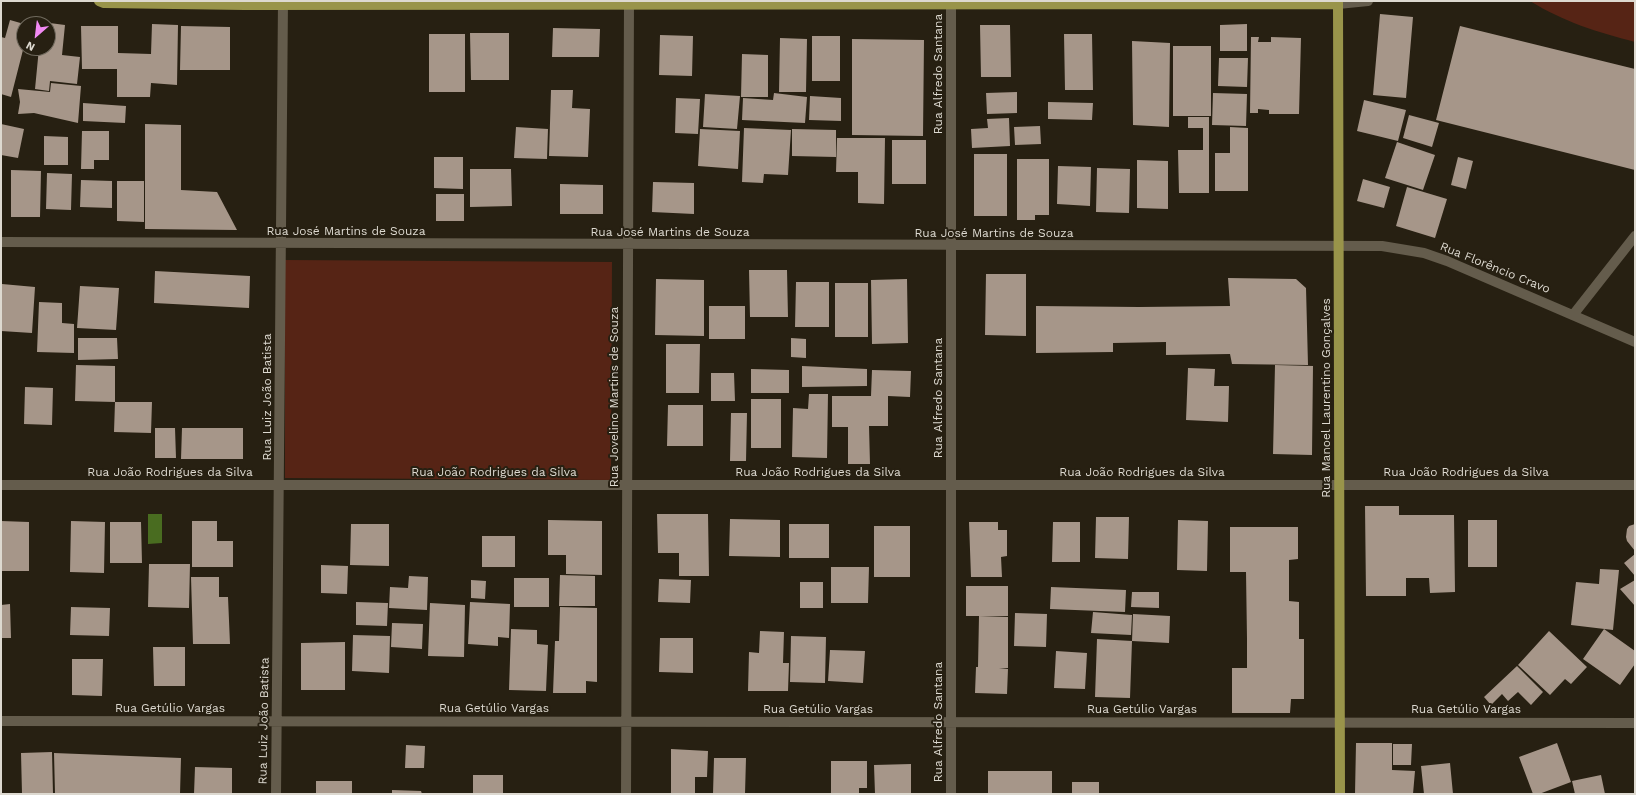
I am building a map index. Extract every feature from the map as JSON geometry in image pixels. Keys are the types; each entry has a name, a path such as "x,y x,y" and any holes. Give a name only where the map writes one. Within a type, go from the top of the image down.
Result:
{"main road":[{"path":"99,1 104,3 1338,3"},
{"name":"Rua Manoel Laurentino Gonçalves","path":"1338,3 1340,794"}],"street":[{"path":"1338,3 1368,1"},
{"name":"Rua Luiz João Batista","path":"276,794 283,3"},
{"name":"Rua Jovelino Martins de Souza","path":"626,794 629,3"},
{"name":"Rua Alfredo Santana","path":"951,3 951,794"},
{"path":"1573,315 1635,236"},
{"name":"Rua José Martins de Souza","path":"1,242 1339,246"},
{"name":"Rua Florêncio Cravo","path":"1339,246 1382,246 1424,253 1477,272 1635,342"},
{"name":"Rua João Rodrigues da Silva","path":"1,485 1635,485"},
{"name":"Rua Getúlio Vargas","path":"1,721 1635,723"}],"shaded area":[{"path":"1530,1 1635,1 1635,42 1568,21"},
{"path":"285,260 612,262 611,480 285,478"},
{"path":"148,514 162,514 162,543 148,544"}],"building":[{"path":"1380,14 1413,17 1406,98 1373,95"},
{"path":"10,20 16,22 16,56 21,56 11,97 1,94 1,37 5,38"},
{"path":"56,24 65,25 62,55 80,57 77,84 50,81 49,91 35,89 38,56 56,56"},
{"path":"152,24 178,25 177,85 151,83 150,97 117,97 117,69 82,69 81,26 118,26 118,53 151,54"},
{"path":"1247,24 1247,51 1220,51 1220,25"},
{"path":"980,25 1010,25 1011,77 981,77"},
{"path":"181,26 230,27 230,70 180,70"},
{"path":"1460,26 1635,69 1635,170 1436,120"},
{"path":"553,28 600,29 599,57 552,57"},
{"path":"470,33 509,33 509,80 471,80"},
{"path":"429,34 465,34 465,92 429,92"},
{"path":"1064,34 1092,34 1093,90 1065,90"},
{"path":"660,35 693,36 692,76 659,75"},
{"path":"812,36 840,36 840,81 812,81"},
{"path":"1251,37 1259,37 1258,42 1271,42 1271,37 1301,38 1299,114 1269,114 1269,110 1258,109 1258,113 1250,113"},
{"path":"780,38 807,39 806,92 779,92"},
{"path":"852,39 924,40 923,136 852,135"},
{"path":"1132,41 1170,43 1169,127 1133,125"},
{"path":"1173,46 1211,46 1211,116 1173,116"},
{"path":"742,54 768,55 768,97 741,97"},
{"path":"1219,58 1248,58 1247,87 1218,86"},
{"path":"51,83 81,86 78,123 34,113 18,114 20,102 18,89 50,92"},
{"path":"551,90 573,90 572,108 590,109 588,157 549,156"},
{"path":"1017,92 1017,113 987,114 986,93"},
{"path":"774,93 807,97 805,123 742,120 743,98 773,100"},
{"path":"1213,93 1247,94 1246,126 1212,125"},
{"path":"705,94 740,96 737,129 703,127"},
{"path":"810,96 841,98 841,121 809,120"},
{"path":"676,98 700,99 698,134 675,133"},
{"path":"1364,100 1406,110 1398,141 1357,131"},
{"path":"1048,102 1093,103 1092,120 1048,119"},
{"path":"83,103 126,106 125,123 83,121"},
{"path":"1409,115 1439,123 1432,147 1403,138"},
{"path":"1188,117 1209,117 1209,193 1179,193 1178,150 1203,150 1203,128 1188,128"},
{"path":"1009,118 1010,146 972,148 971,129 988,128 987,119"},
{"path":"1,124 24,129 18,158 1,155"},
{"path":"145,124 181,125 181,190 217,192 237,230 145,229"},
{"path":"1040,126 1041,144 1015,145 1014,127"},
{"path":"516,127 548,129 547,159 514,158"},
{"path":"1230,127 1248,128 1248,191 1215,191 1215,153 1230,153"},
{"path":"744,128 791,130 788,175 764,174 763,183 742,182"},
{"path":"700,129 740,131 738,169 698,166"},
{"path":"792,129 836,130 836,157 792,156"},
{"path":"82,131 109,131 109,160 94,160 94,169 81,169"},
{"path":"44,136 68,137 68,165 44,165"},
{"path":"837,138 885,138 884,204 858,203 858,172 836,172"},
{"path":"892,140 926,140 926,184 892,184"},
{"path":"1397,142 1435,155 1423,190 1385,178"},
{"path":"974,154 1007,154 1007,216 974,216"},
{"path":"434,157 463,157 463,189 434,188"},
{"path":"1458,157 1473,161 1466,189 1451,185"},
{"path":"1017,159 1049,159 1049,215 1035,215 1035,220 1017,220"},
{"path":"1137,160 1168,161 1168,209 1137,208"},
{"path":"1058,166 1091,167 1090,206 1057,204"},
{"path":"1097,168 1130,169 1129,213 1096,212"},
{"path":"470,169 511,169 512,206 470,207"},
{"path":"11,170 41,171 40,217 11,217"},
{"path":"47,173 72,174 71,210 46,209"},
{"path":"1363,179 1390,187 1384,208 1357,201"},
{"path":"81,180 112,181 112,208 80,207"},
{"path":"117,181 144,181 144,222 117,221"},
{"path":"653,182 694,183 694,214 652,212"},
{"path":"560,184 603,185 603,214 560,214"},
{"path":"1407,187 1447,199 1435,238 1396,226"},
{"path":"436,194 464,194 464,221 436,221"},
{"path":"749,270 787,270 788,317 750,317"},
{"path":"155,271 250,276 249,308 154,303"},
{"path":"986,274 1026,274 1026,336 985,335"},
{"path":"1228,278 1296,279 1306,288 1308,365 1232,364 1230,354 1166,355 1166,342 1113,343 1113,352 1036,353 1036,306 1230,306"},
{"path":"656,279 704,280 704,336 655,335"},
{"path":"907,279 908,343 872,344 871,280"},
{"path":"796,282 829,282 829,327 795,327"},
{"path":"835,283 868,283 868,337 835,337"},
{"path":"2,284 35,287 32,333 1,331"},
{"path":"80,286 119,288 116,330 77,328"},
{"path":"39,302 62,303 62,323 74,324 74,353 37,352"},
{"path":"709,306 745,306 745,339 709,339"},
{"path":"78,338 117,338 118,359 78,360"},
{"path":"791,338 806,339 806,358 791,357"},
{"path":"666,344 700,344 699,393 666,393"},
{"path":"76,365 115,366 115,402 75,401"},
{"path":"1275,365 1313,366 1312,455 1273,454"},
{"path":"802,366 867,369 867,386 802,387"},
{"path":"1188,368 1215,369 1214,386 1229,386 1228,422 1186,420"},
{"path":"751,369 789,370 789,393 751,393"},
{"path":"872,370 911,371 910,397 888,396 888,426 869,426 870,464 848,464 848,427 832,427 832,396 871,396"},
{"path":"711,373 734,373 735,401 711,401"},
{"path":"25,387 53,388 52,425 24,424"},
{"path":"809,394 828,394 827,458 792,457 793,408 808,409"},
{"path":"751,399 781,399 781,448 751,448"},
{"path":"115,402 152,402 151,433 114,432"},
{"path":"668,405 703,405 703,446 667,446"},
{"path":"731,413 747,413 746,461 730,461"},
{"path":"155,428 175,428 176,458 155,458"},
{"path":"182,428 243,428 243,459 181,459"},
{"path":"1365,506 1399,506 1399,515 1454,515 1455,592 1430,593 1429,578 1406,578 1406,596 1366,596"},
{"path":"657,514 708,514 709,576 679,576 679,553 658,553"},
{"path":"1096,517 1129,517 1128,559 1095,558"},
{"path":"730,519 780,520 780,557 729,556"},
{"path":"548,520 602,521 602,575 566,574 566,555 548,555"},
{"path":"1178,520 1208,521 1207,571 1177,570"},
{"path":"1468,520 1497,520 1497,567 1468,567"},
{"path":"1,521 29,522 29,571 1,571"},
{"path":"71,521 105,522 104,573 70,572"},
{"path":"192,521 217,521 217,541 233,541 233,567 192,567"},
{"path":"110,522 141,522 142,563 110,563"},
{"path":"969,522 998,522 998,530 1007,530 1007,556 1001,557 1002,577 971,577"},
{"path":"1053,522 1080,522 1080,562 1052,562"},
{"path":"351,524 389,524 389,566 350,565"},
{"path":"789,524 829,524 829,558 789,558"},
{"path":"1635,524 1635,551 1627,541 1626,537 1629,526"},
{"path":"874,526 910,526 910,577 874,577"},
{"path":"1230,527 1298,527 1298,559 1289,560 1289,601 1299,602 1299,639 1304,639 1304,699 1291,699 1290,713 1232,713 1232,668 1247,668 1247,639 1246,572 1230,572"},
{"path":"482,536 515,536 515,567 482,567"},
{"path":"1635,554 1635,576 1624,563"},
{"path":"149,564 190,564 189,608 148,607"},
{"path":"321,565 348,566 347,594 321,593"},
{"path":"831,567 869,567 868,603 831,603"},
{"path":"1600,569 1619,570 1613,630 1571,625 1576,582 1599,584"},
{"path":"560,575 595,576 595,606 559,606"},
{"path":"409,576 428,577 427,610 389,608 390,587 408,588"},
{"path":"191,577 219,577 219,597 228,597 230,644 193,644"},
{"path":"514,578 549,578 549,607 514,607"},
{"path":"659,579 691,580 690,603 658,602"},
{"path":"471,580 486,581 485,599 471,598"},
{"path":"1635,580 1635,606 1620,589"},
{"path":"800,582 823,582 823,608 800,608"},
{"path":"966,586 1008,586 1008,616 966,616"},
{"path":"1051,587 1126,590 1125,612 1050,609"},
{"path":"1132,592 1159,592 1159,608 1131,607"},
{"path":"356,602 388,603 387,626 356,625"},
{"path":"470,602 510,604 509,638 498,637 498,646 468,644"},
{"path":"430,603 465,605 464,657 428,656"},
{"path":"10,604 11,638 1,638 1,605"},
{"path":"71,607 110,608 109,636 70,635"},
{"path":"560,607 597,608 597,682 586,681 586,693 553,693 555,641 559,641"},
{"path":"1093,612 1132,615 1131,635 1091,633"},
{"path":"1015,613 1047,614 1046,647 1014,646"},
{"path":"1133,614 1170,616 1169,643 1132,641"},
{"path":"979,616 1008,617 1008,668 999,668 1008,669 1007,694 975,693 976,667 978,667"},
{"path":"392,623 423,624 422,649 391,647"},
{"path":"511,629 537,630 537,644 548,645 546,691 509,690"},
{"path":"1604,629 1635,651 1635,664 1620,685 1583,659"},
{"path":"760,631 784,632 783,663 789,663 788,691 748,691 749,652 759,653"},
{"path":"1549,631 1587,667 1571,684 1565,679 1550,695 1518,665"},
{"path":"353,635 390,636 389,673 352,671"},
{"path":"791,636 826,637 825,683 790,682"},
{"path":"660,638 693,638 693,673 659,672"},
{"path":"1097,639 1132,641 1130,698 1095,697"},
{"path":"345,642 345,690 301,690 301,643"},
{"path":"153,647 185,647 185,686 154,686"},
{"path":"830,650 865,651 863,683 828,681"},
{"path":"1056,651 1087,653 1085,689 1054,688"},
{"path":"72,659 103,659 102,696 72,695"},
{"path":"1517,666 1543,692 1531,705 1518,692 1508,701 1502,694 1491,705 1484,697"},
{"path":"1356,743 1392,743 1392,770 1415,771 1413,794 1355,794"},
{"path":"1557,743 1571,782 1539,794 1533,794 1519,757"},
{"path":"1393,744 1412,744 1411,765 1393,765"},
{"path":"406,745 425,746 424,768 405,768"},
{"path":"671,749 708,751 707,777 695,777 695,794 671,794"},
{"path":"52,752 53,794 22,794 21,753"},
{"path":"54,753 181,758 180,794 55,794"},
{"path":"714,758 746,758 745,794 713,794"},
{"path":"831,761 867,761 867,788 859,788 859,794 831,794"},
{"path":"1450,763 1453,794 1424,794 1421,766"},
{"path":"911,764 911,794 875,794 874,765"},
{"path":"195,767 232,768 232,794 194,794"},
{"path":"988,771 1052,771 1052,794 988,794"},
{"path":"473,775 503,775 503,794 473,794"},
{"path":"1601,775 1605,794 1575,794 1572,781"},
{"path":"316,781 352,781 352,794 316,794"},
{"path":"1072,782 1099,782 1099,794 1072,794"},
{"path":"392,790 421,791 422,794 392,794"}]}
